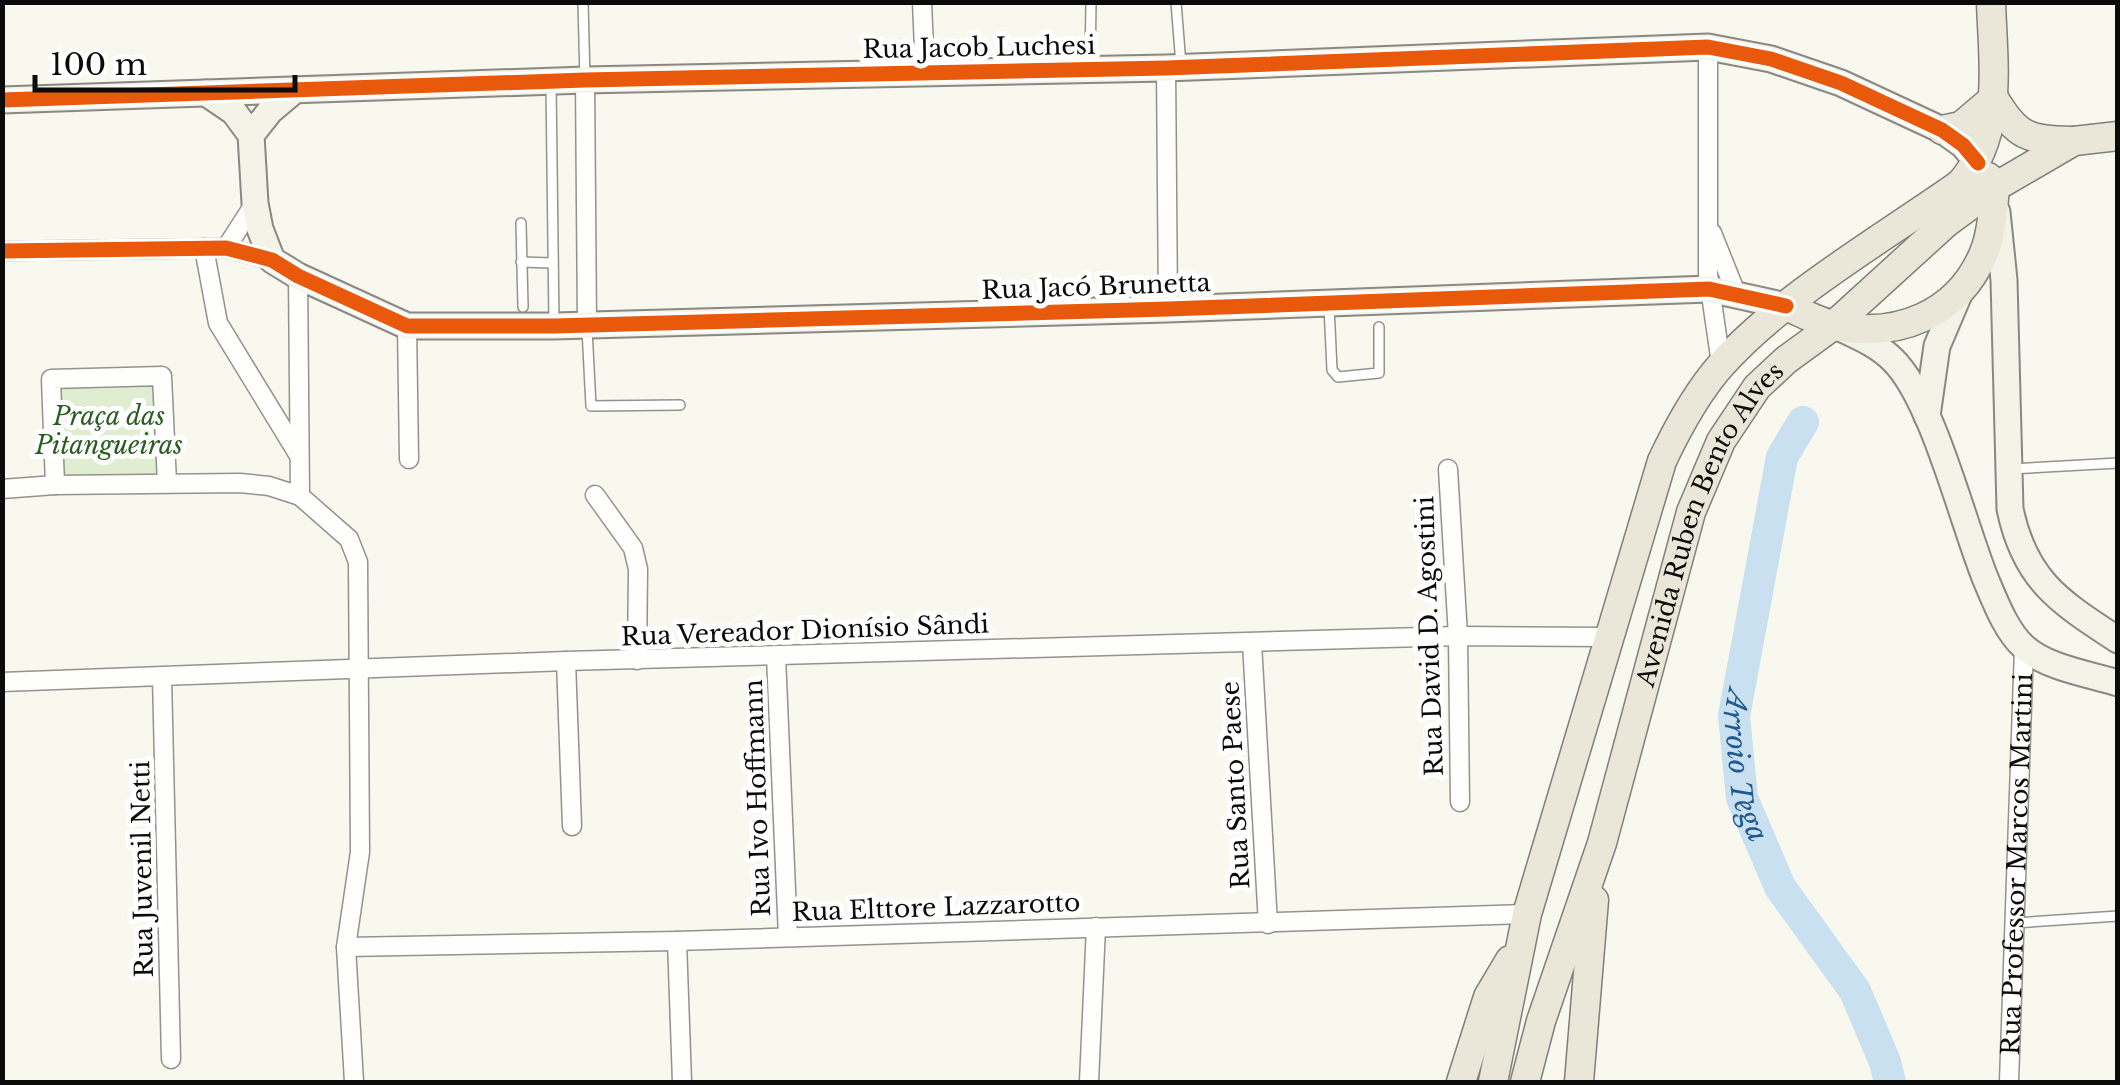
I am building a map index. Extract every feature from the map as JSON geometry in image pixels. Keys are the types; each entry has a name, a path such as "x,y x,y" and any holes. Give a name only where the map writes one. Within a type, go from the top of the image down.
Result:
{"main road":[{"path":"1786,306 1834,326 1876,330 1917,322 1937,311 1962,288 1984,254 1994,187 1978,163 1994,98 1990,2"},
{"path":"1942,130 1961,126 1994,98"},
{"path":"1994,98 2010,124 2028,137 2074,141"},
{"name":"Avenida Ruben Bento Alves","path":"1524,1082 1602,843 1690,512 1721,441 1758,387 1786,360 1834,326 1946,224 1994,187 2074,141 2118,136"},
{"name":"Avenida Ruben Bento Alves","path":"1493,1082 1527,914 1662,461 1684,418 1722,364 1786,306 1960,184 1978,163"},
{"path":"1579,1082 1595,884 1602,843"},
{"path":"1461,1082 1488,997 1519,946"}],"street":[{"path":"922,2 924,73"},
{"name":"Rua Jacob Luchesi","path":"2,100 585,80 1174,68 1708,47 1772,59 1841,83 1942,130 1963,145 1978,163"},
{"path":"1708,47 1709,289 1722,364"},
{"path":"1168,309 1174,68"},
{"path":"585,80 587,326"},
{"path":"251,135 270,111 295,90"},
{"path":"206,94 234,112 251,135 254,203 272,260"},
{"path":"1994,187 2004,280 2010,510 2017,544 2030,568 2051,590 2118,640"},
{"path":"226,248 254,203"},
{"path":"1708,224 1736,293"},
{"path":"204,248 218,322 299,454"},
{"path":"2,251 226,248 272,260 407,326 409,460"},
{"path":"298,276 300,496"},
{"path":"1927,416 1937,346 1962,288"},
{"name":"Rua Jacó Brunetta","path":"407,326 587,326 1709,289 1786,306"},
{"path":"1834,326 1872,343 1894,360 1908,379 1927,416 1989,587 2024,648 2068,668 2118,683"},
{"path":"55,485 51,378 162,376 166,483"},
{"name":"Rua David D. Agostini","path":"1448,469 1458,636 1460,802"},
{"path":"2,489 166,483 269,486 300,496 349,538 356,549 361,668 360,852 346,947 354,1082"},
{"path":"595,495 632,548 638,568 637,660"},
{"name":"Rua Vereador Dionísio Sândi","path":"2,682 566,661 1458,636 1608,637"},
{"name":"Rua Santo Paese","path":"1252,643 1268,924"},
{"name":"Rua Professor Marcos Martini","path":"2009,1082 2024,648"},
{"name":"Rua Ivo Hoffmann","path":"776,656 788,937"},
{"path":"566,661 572,826"},
{"name":"Rua Juvenil Netti","path":"162,677 171,1059"},
{"name":"Rua Elttore Lazzarotto","path":"346,947 678,942 1527,914"},
{"path":"1089,1082 1096,927"},
{"path":"678,942 682,1082"}],"lane":[{"path":"583,2 585,80"},
{"path":"1090,70 1091,2"},
{"path":"1174,68 1176,2"},
{"path":"551,81 554,326"},
{"path":"521,223 522,307"},
{"path":"521,262 552,263"},
{"path":"1329,303 1334,375 1379,373 1380,326"},
{"path":"587,326 591,406 680,406"},
{"path":"2008,470 2118,463"},
{"path":"2015,923 2118,916"}],"green space":[{"name":"Praça das Pitangueiras","path":"162,376 167,483 55,485 51,379"}],"waterway":[{"name":"Arroio Tega","path":"1803,422 1782,457 1734,716 1742,798 1780,887 1855,991 1890,1082"}],"cycle path":[{"path":"2,100 585,80 1166,68 1708,47 1771,59 1841,83 1942,130 1963,145 1978,163"},
{"path":"2,251 226,248 272,260 407,326 554,326 1168,309 1709,289 1786,306"}]}
